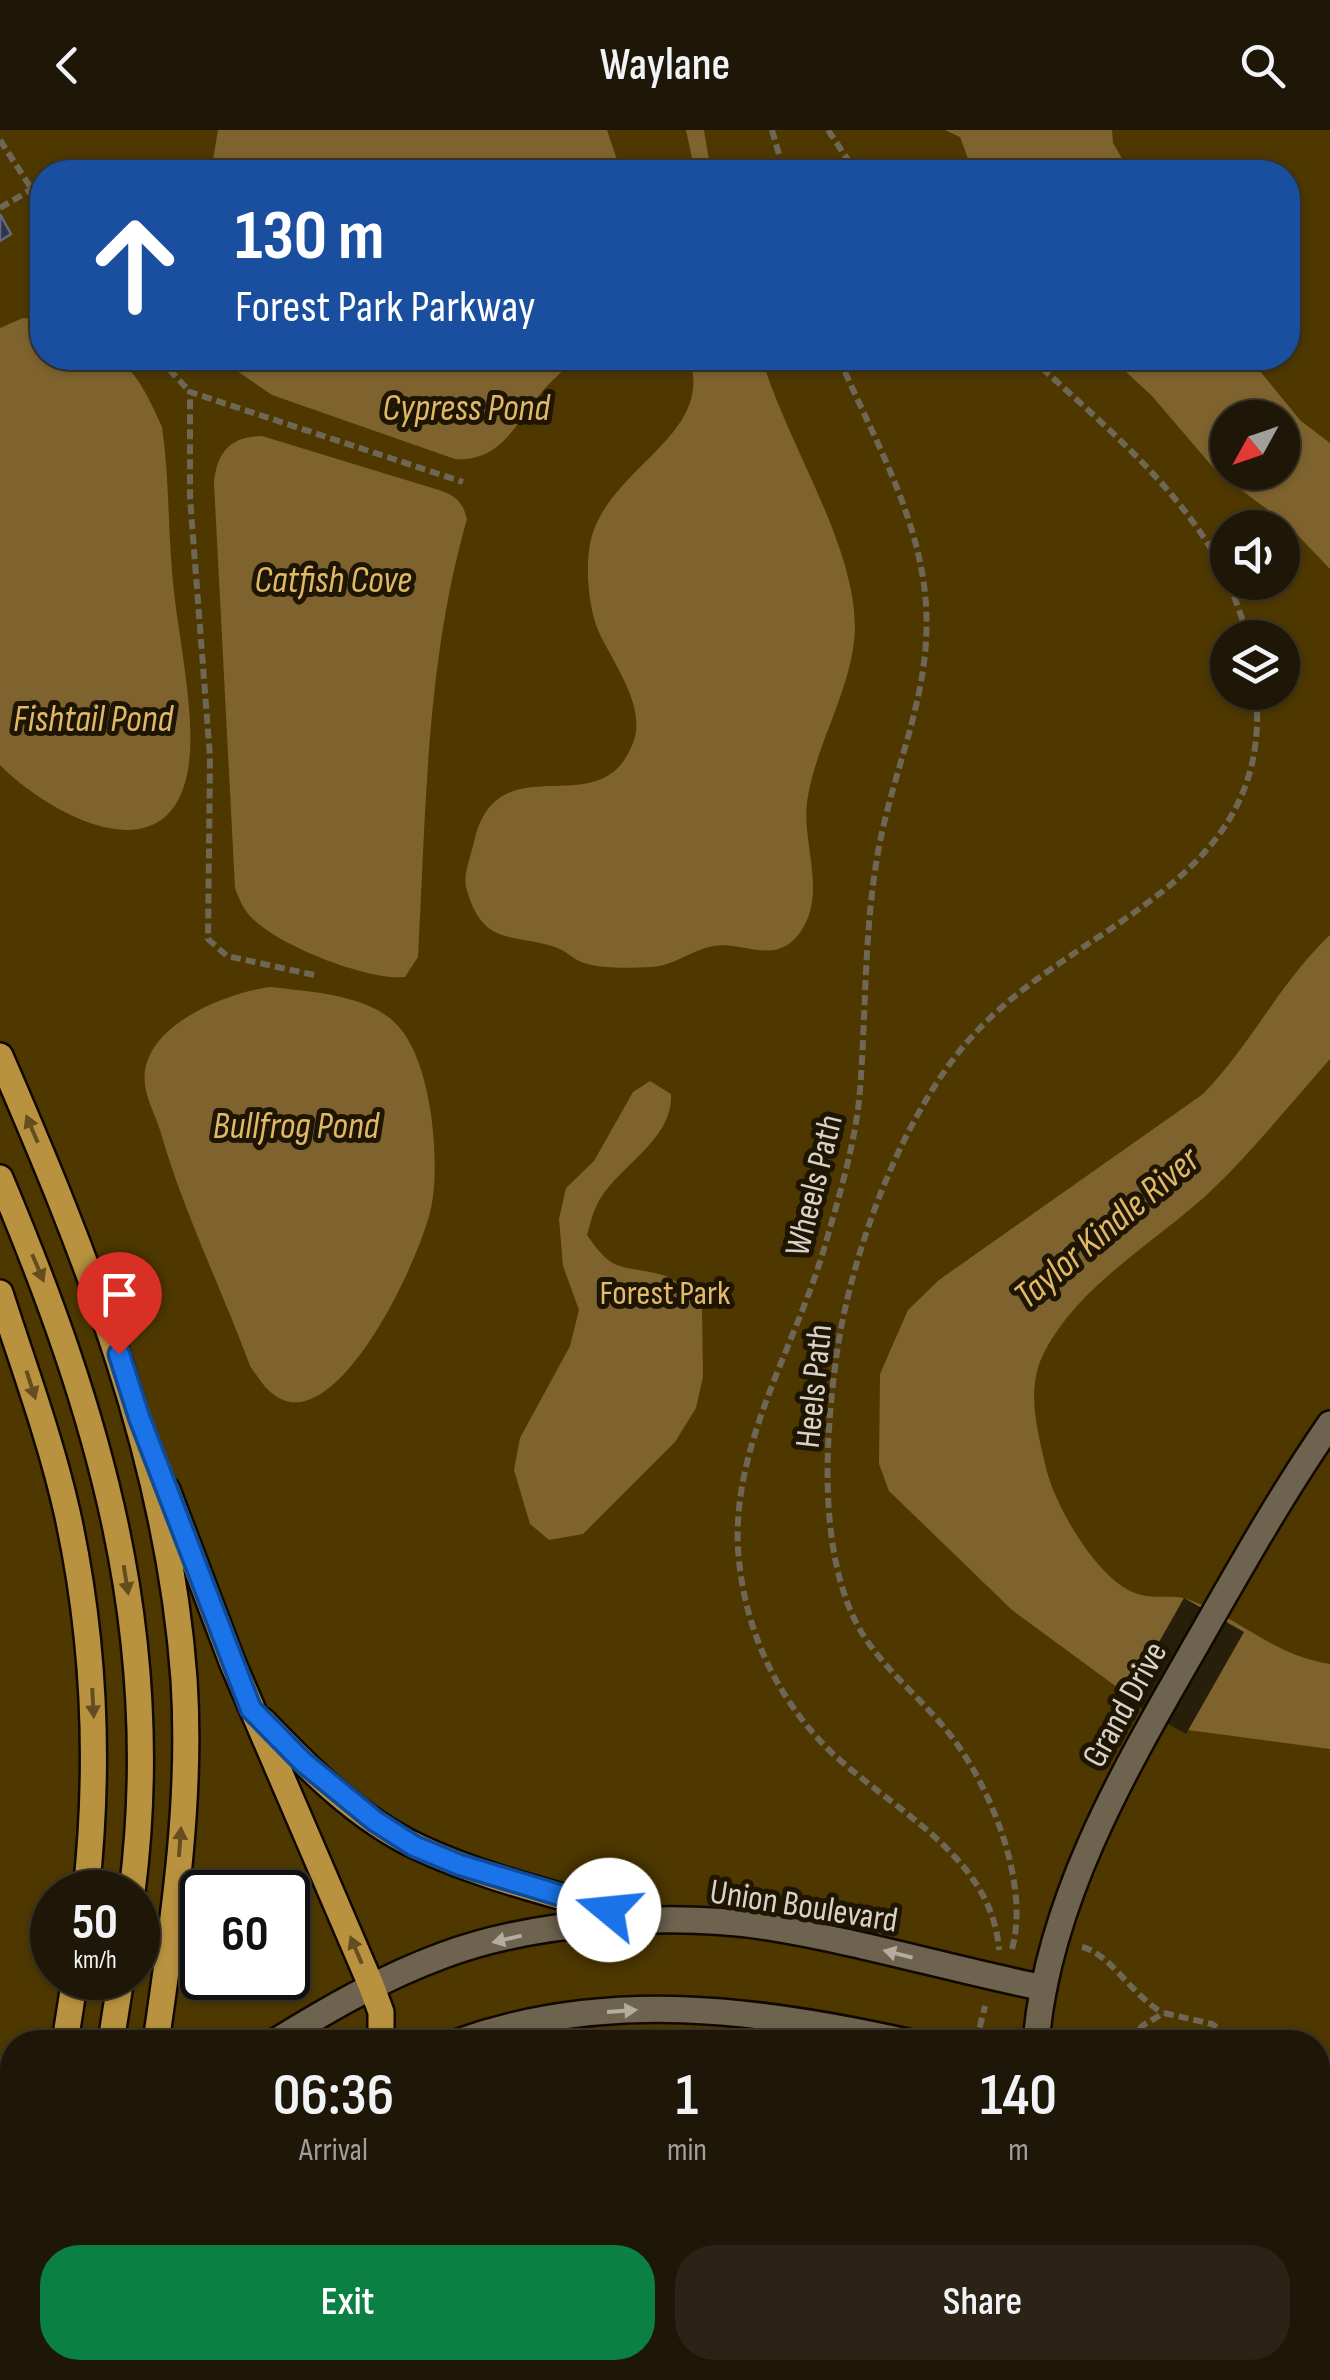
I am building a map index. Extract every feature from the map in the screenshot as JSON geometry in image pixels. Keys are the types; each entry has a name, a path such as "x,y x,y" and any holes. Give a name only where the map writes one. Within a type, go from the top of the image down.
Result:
{"main road":[{"path":"0,1056 79,1242 139,1417 251,1709 371,1985 381,2012 382,2030"},
{"path":"0,1178 70,1351 98,1442 119,1537 137,1660 141,1748 133,1870"},
{"path":"0,1293 48,1441 81,1584 95,1733 94,1820 88,1870"},
{"path":"139,1417 176,1600 184,1682 182,1830 157,2030"},
{"path":"251,1709 316,1774 414,1846 460,1865 645,1922"},
{"path":"67,2030 72,2000"},
{"path":"113,2030 118,2000"}],"street":[{"name":"Grand Drive","path":"1038,2030 1044,1988 1092,1843 1148,1730 1330,1424"},
{"name":"Union Boulevard","path":"295,2030 371,1985 447,1953 516,1936 645,1922 765,1926 1044,1988"},
{"path":"502,2030 532,2022 670,2007 792,2018 850,2030"}],"path":[{"path":"772,130 781,160"},
{"path":"828,130 848,160"},
{"path":"0,140 30,186"},
{"path":"0,208 30,190"},
{"path":"170,370 190,392 462,482"},
{"name":"Wheels Path","path":"844,370 902,502 916,545 928,634 924,678 877,857 865,955 860,1092 854,1136 810,1294 752,1444 738,1546 750,1619 760,1651 778,1684 822,1743 950,1852 982,1900 998,1940"},
{"path":"1044,370 1164,485 1210,547"},
{"path":"190,392 190,498 210,757 208,938 227,956 314,975"},
{"name":"Heels Path","path":"1012,1949 1018,1916 987,1795 959,1746 873,1650 848,1606 830,1498 829,1446 838,1346 864,1248 897,1158 957,1053 1009,1000 1166,893 1192,868 1240,794 1256,737 1256,710"},
{"path":"1079,1946 1102,1953 1135,1994 1164,2013 1212,2024 1221,2030"},
{"path":"1139,2030 1164,2013"}],"green space":[{"name":"Forest Park","path":"0,130 1330,130 1330,2030 0,2030"}],"water":[{"path":"218,130 607,130 617,160 213,160"},
{"path":"686,130 704,130 709,160 692,160"},
{"path":"945,130 1112,130 1113,143 1123,160 969,160 960,137"},
{"name":"Fishtail Pond","path":"30,319 30,370 129,370 162,427 172,571 189,702 190,753 187,775 174,806 155,824 130,830 102,827 73,816 45,801 0,765 0,328"},
{"name":"Cypress Pond","path":"236,370 564,370 504,440 483,455 470,458 455,459 272,395"},
{"path":"691,370 766,370 847,573 854,609 854,642 807,802 813,897 804,926 784,947 761,950 714,946 659,966 599,966 580,962 555,947 490,929 473,906 466,876 475,838 488,809 506,794 600,780 620,766 634,740 631,698 592,609 589,549 602,513 675,430 688,408 693,385"},
{"path":"1124,370 1259,370 1284,400 1210,400 1210,464 1152,396"},
{"path":"1300,420 1330,443 1330,569 1300,538 1300,510 1268,510 1241,490 1300,490"},
{"name":"Catfish Cove","path":"262,436 442,491 459,501 467,519 453,573 436,682 418,957 405,977 369,973 301,949 250,916 235,888 214,483 218,463 227,448 241,439"},
{"name":"Taylor Kindle River","path":"1330,935 1330,1059 1214,1188 1120,1265 1075,1308 1042,1357 1034,1398 1046,1468 1058,1502 1080,1540 1106,1573 1135,1593 1187,1599 1290,1653 1330,1664 1330,1749 1188,1730 1129,1696 1012,1610 889,1491 879,1464 880,1374 908,1310 939,1280 1203,1094"},
{"name":"Bullfrog Pond","path":"270,987 339,996 387,1016 410,1043 419,1063 434,1136 432,1203 397,1293 354,1362 330,1388 305,1401 276,1396 250,1366 180,1190 145,1086 151,1054 176,1024 213,1003"},
{"path":"650,1081 671,1094 663,1126 606,1191 595,1208 587,1235 611,1262 672,1279 702,1308 703,1377 696,1408 675,1442 583,1534 549,1540 530,1524 514,1470 520,1438 570,1346 579,1310 563,1266 559,1219 566,1188 594,1161 633,1092"}],"pier":[{"path":"1184,1598 1244,1632 1186,1734 1126,1700"}],"building":[{"path":"0,214 11,234 0,241"}],"route":[{"path":"119,1354 139,1417 251,1709 303,1762 375,1821 414,1846 460,1865 609,1910"}]}
